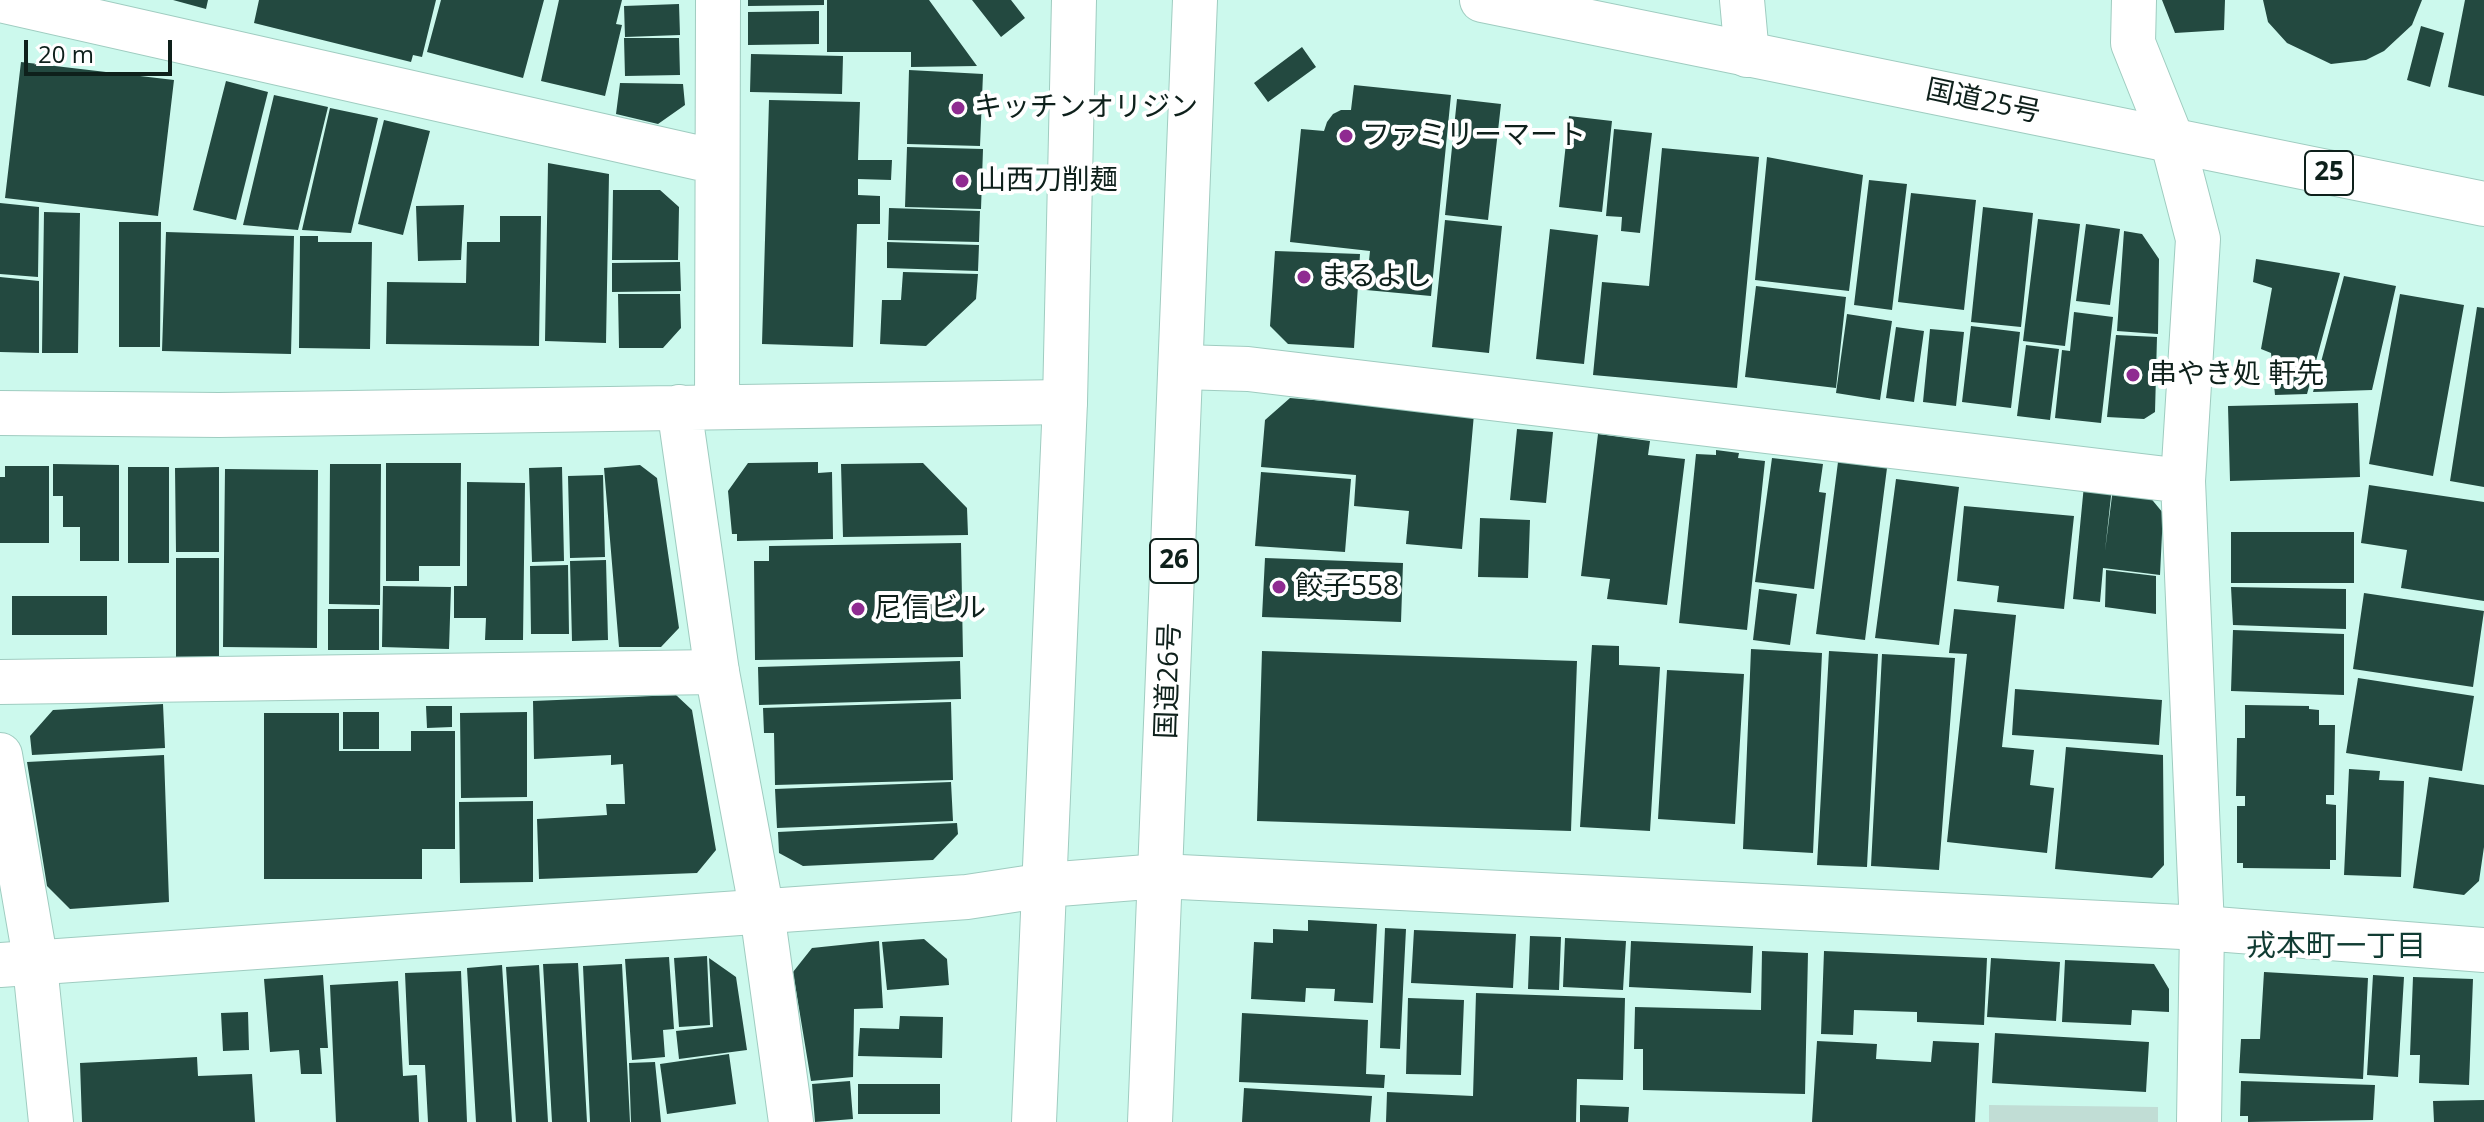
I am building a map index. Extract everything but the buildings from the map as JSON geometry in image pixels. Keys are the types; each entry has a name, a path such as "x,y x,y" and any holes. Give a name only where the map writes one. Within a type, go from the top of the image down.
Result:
{"main road":[{"path":"0,0 717,162"},
{"path":"718,0 717,162 698,407 717,672 762,912 791,1122"},
{"path":"1034,1122 1065,402 1074,0"},
{"name":"国道26号","path":"1150,1122 1195,0"},
{"name":"国道25号","path":"1482,0 2484,204"},
{"path":"1742,0 1747,55"},
{"path":"2134,0 2133,43 2173,143 2198,239 2183,481 2202,928 2199,1122"},
{"path":"1182,367 1248,369 2183,481"},
{"path":"0,413 219,415 1065,402"},
{"path":"0,682 717,672"},
{"path":"0,755 17,964 51,1122"},
{"path":"17,964 967,897 1046,885 1160,876 2202,928 2484,950"}],"shaded area":[{"path":"1989,1105 2158,1107 2158,1122 1989,1122"}],"place":[{"name":"キッチンオリジン","path":"958,108"},
{"name":"ファミリーマート","path":"1346,136"},
{"name":"山西刀削麺","path":"962,181"},
{"name":"まるよし","path":"1304,277"},
{"name":"串やき処 軒先","path":"2133,375"},
{"name":"餃子558","path":"1279,587"},
{"name":"尼信ビル","path":"858,609"}],"district":[{"name":"戎本町一丁目","path":"2336,947"}]}
